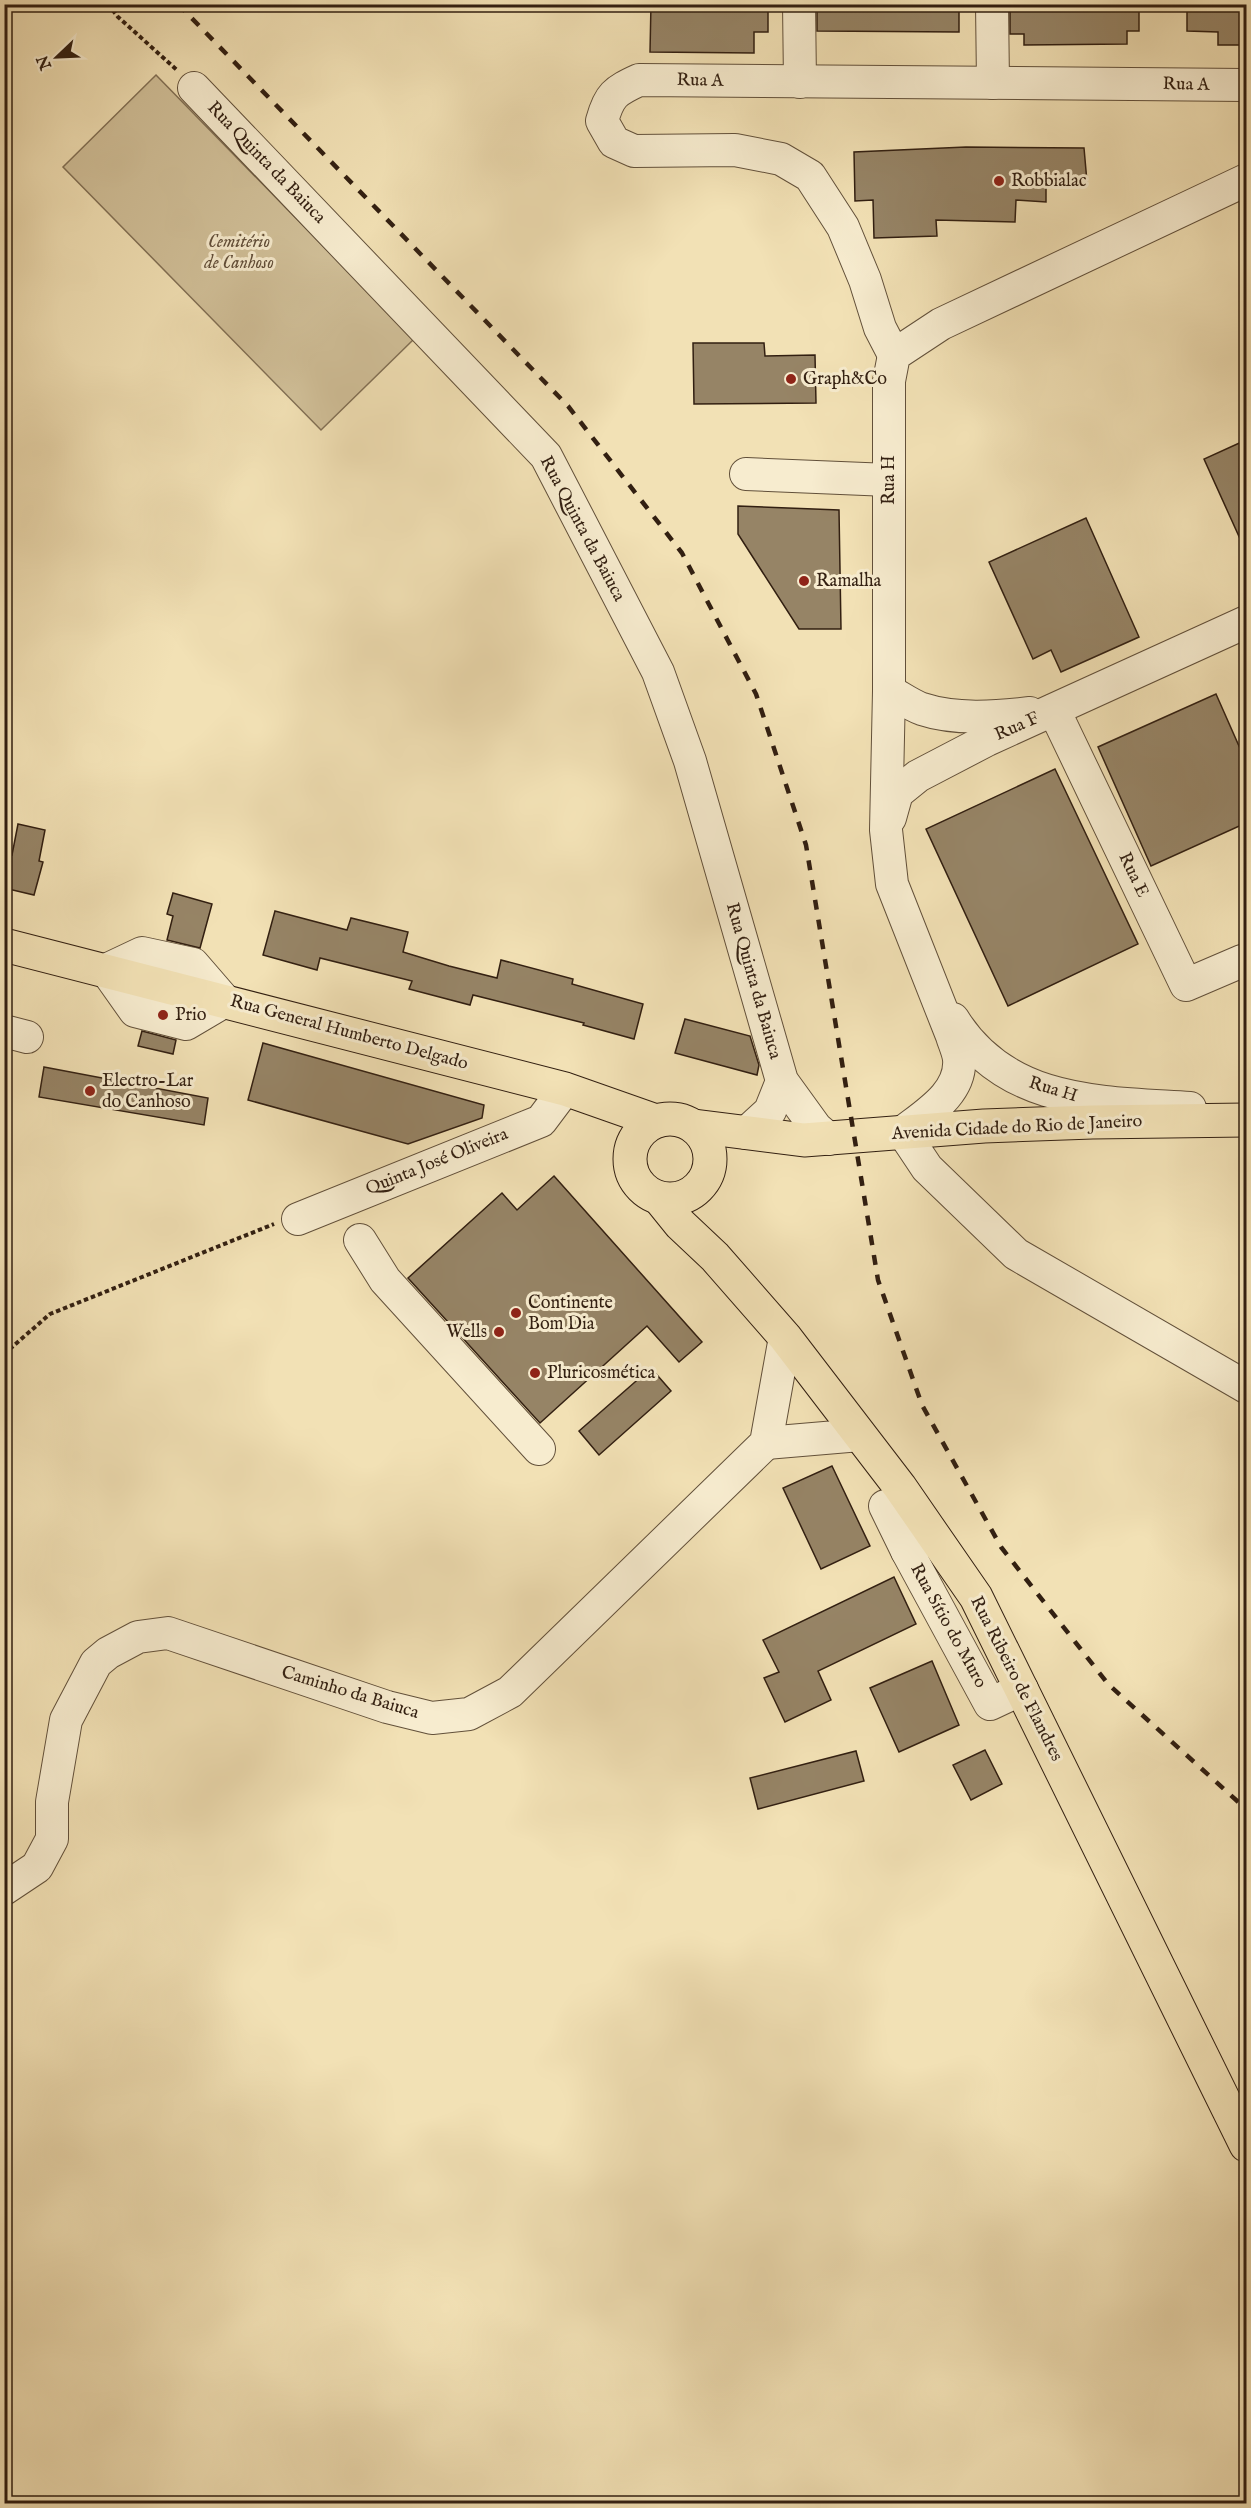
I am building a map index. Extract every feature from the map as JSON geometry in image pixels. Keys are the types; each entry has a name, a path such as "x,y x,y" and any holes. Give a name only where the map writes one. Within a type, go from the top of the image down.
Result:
{"main road":[{"name":"Rua General Humberto Delgado","path":"7,953 106,970 565,1089 656,1121"},
{"name":"Rua Ribeiro de Flandres","path":"565,1089 602,1122 630,1154 633,1177 648,1193 659,1198 680,1224 715,1257 785,1337 860,1435 920,1542 976,1596 1246,2145"},
{"path":"630,1154 638,1134 656,1121 676,1119 694,1126 788,1139"},
{"name":"Avenida Cidade do Rio de Janeiro","path":"788,1139 984,1126 1246,1120"},
{"path":"694,1126 709,1147 711,1159 709,1172 699,1188"},
{"path":"659,1198 671,1200 683,1198 699,1188 720,1165 744,1149 788,1139"},
{"name":"Rua Ribeiro de Flandres","path":"699,1188 715,1257"}],"street":[{"path":"799,4 800,82"},
{"path":"992,4 993,83"},
{"name":"Rua A","path":"894,356 880,328 865,280 843,227 810,176 781,159 735,150 634,151 614,142 602,121 607,102 618,89 639,80 1246,85"},
{"name":"Rua Quinta da Baiuca","path":"194,88 546,456 658,672 690,761 782,1081 816,1128 829,1138"},
{"path":"894,356 941,324 1246,180"},
{"name":"Rua H","path":"894,356 889,381 889,691 886,830 892,885 935,991 959,1059 957,1078 946,1096 903,1132"},
{"path":"746,474 889,480"},
{"path":"1054,710 1246,622"},
{"name":"Rua F","path":"889,691 922,709 958,715 1004,716 1054,710"},
{"name":"Rua F","path":"886,830 897,793 918,776 987,740 1054,710"},
{"name":"Rua E","path":"1054,710 1186,985 1242,961"},
{"name":"Rua H","path":"935,991 960,1030 989,1061 1024,1083 1089,1101 1246,1112"},
{"name":"Rua Quinta da Baiuca","path":"746,1133 770,1111 782,1081"},
{"name":"Quinta José Oliveira","path":"298,1219 541,1121 565,1089"},
{"path":"903,1132 927,1168 1016,1254 1246,1387"},
{"path":"360,1240 385,1280 539,1449"},
{"path":"785,1337 766,1443 860,1435"},
{"name":"Caminho da Baiuca","path":"4,1889 37,1867 52,1839 52,1803 66,1720 96,1663 108,1653 138,1637 168,1633 387,1707 432,1718 470,1714 510,1692 766,1443"},
{"name":"Rua Sítio do Muro","path":"885,1506 920,1542"}],"path":[{"path":"108,4 118,17 170,62 194,88"},
{"path":"4,1354 50,1314 276,1223 298,1219"}],"green space":[{"name":"Cemitério de Canhoso","path":"156,75 414,339 321,430 63,167"}],"building":[{"path":"651,4 768,4 768,32 754,32 754,53 650,52"},
{"path":"817,4 959,4 959,32 817,31"},
{"path":"1010,4 1139,4 1139,31 1127,31 1127,44 1024,45 1024,34 1010,34"},
{"path":"1187,4 1246,4 1246,45 1218,45 1218,32 1187,31"},
{"path":"966,147 1084,148 1087,182 1046,179 1046,202 1016,200 1015,222 936,220 937,236 874,238 873,200 855,201 854,152"},
{"path":"693,343 764,343 765,356 815,355 816,403 694,404"},
{"path":"1246,440 1246,552 1204,459"},
{"name":"Ramalha","path":"738,506 839,510 841,629 799,629 738,534"},
{"path":"1086,518 1139,637 1061,672 1051,650 1033,659 989,562"},
{"path":"1216,694 1246,762 1246,823 1151,866 1098,747"},
{"path":"1055,769 1138,944 1008,1006 926,829"},
{"path":"18,824 45,830 39,861 43,862 34,895 4,888 4,852 12,855"},
{"path":"173,893 212,904 200,948 167,940 173,916 167,914"},
{"path":"275,911 347,930 351,918 408,932 403,952 497,978 501,960 573,979 572,984 643,1004 634,1039 583,1025 584,1023 473,995 470,1005 409,989 412,981 320,958 317,970 263,955"},
{"path":"685,1019 750,1036 759,1065 757,1075 675,1053"},
{"path":"142,1031 176,1040 173,1054 138,1046"},
{"path":"263,1043 484,1105 482,1118 408,1144 248,1100"},
{"name":"Electro-Lar do Canhoso","path":"44,1067 208,1098 204,1125 39,1097"},
{"name":"Continente Bom Dia","path":"554,1176 702,1342 679,1362 647,1326 540,1423 408,1278 502,1193 517,1210"},
{"path":"651,1368 671,1391 599,1455 579,1431"},
{"path":"832,1466 870,1546 821,1569 783,1488"},
{"path":"894,1577 916,1624 818,1671 831,1700 785,1722 764,1678 779,1672 763,1640"},
{"path":"932,1661 959,1725 899,1752 870,1688"},
{"path":"985,1750 1002,1784 971,1800 953,1765"},
{"path":"856,1751 864,1781 758,1809 750,1778"}],"railway":[{"path":"178,4 568,406 682,553 756,694 806,845 878,1280 922,1405 1001,1547 1108,1684 1246,1809"}],"place":[{"name":"Robbialac","path":"999,181"},
{"name":"Graph&Co","path":"791,379"},
{"name":"Ramalha","path":"804,581"},
{"name":"Prio","path":"163,1015"},
{"name":"Electro-Lar do Canhoso","path":"90,1091"},
{"name":"Continente Bom Dia","path":"516,1313"},
{"name":"Wells","path":"499,1332"},
{"name":"Pluricosmética","path":"535,1373"}]}
